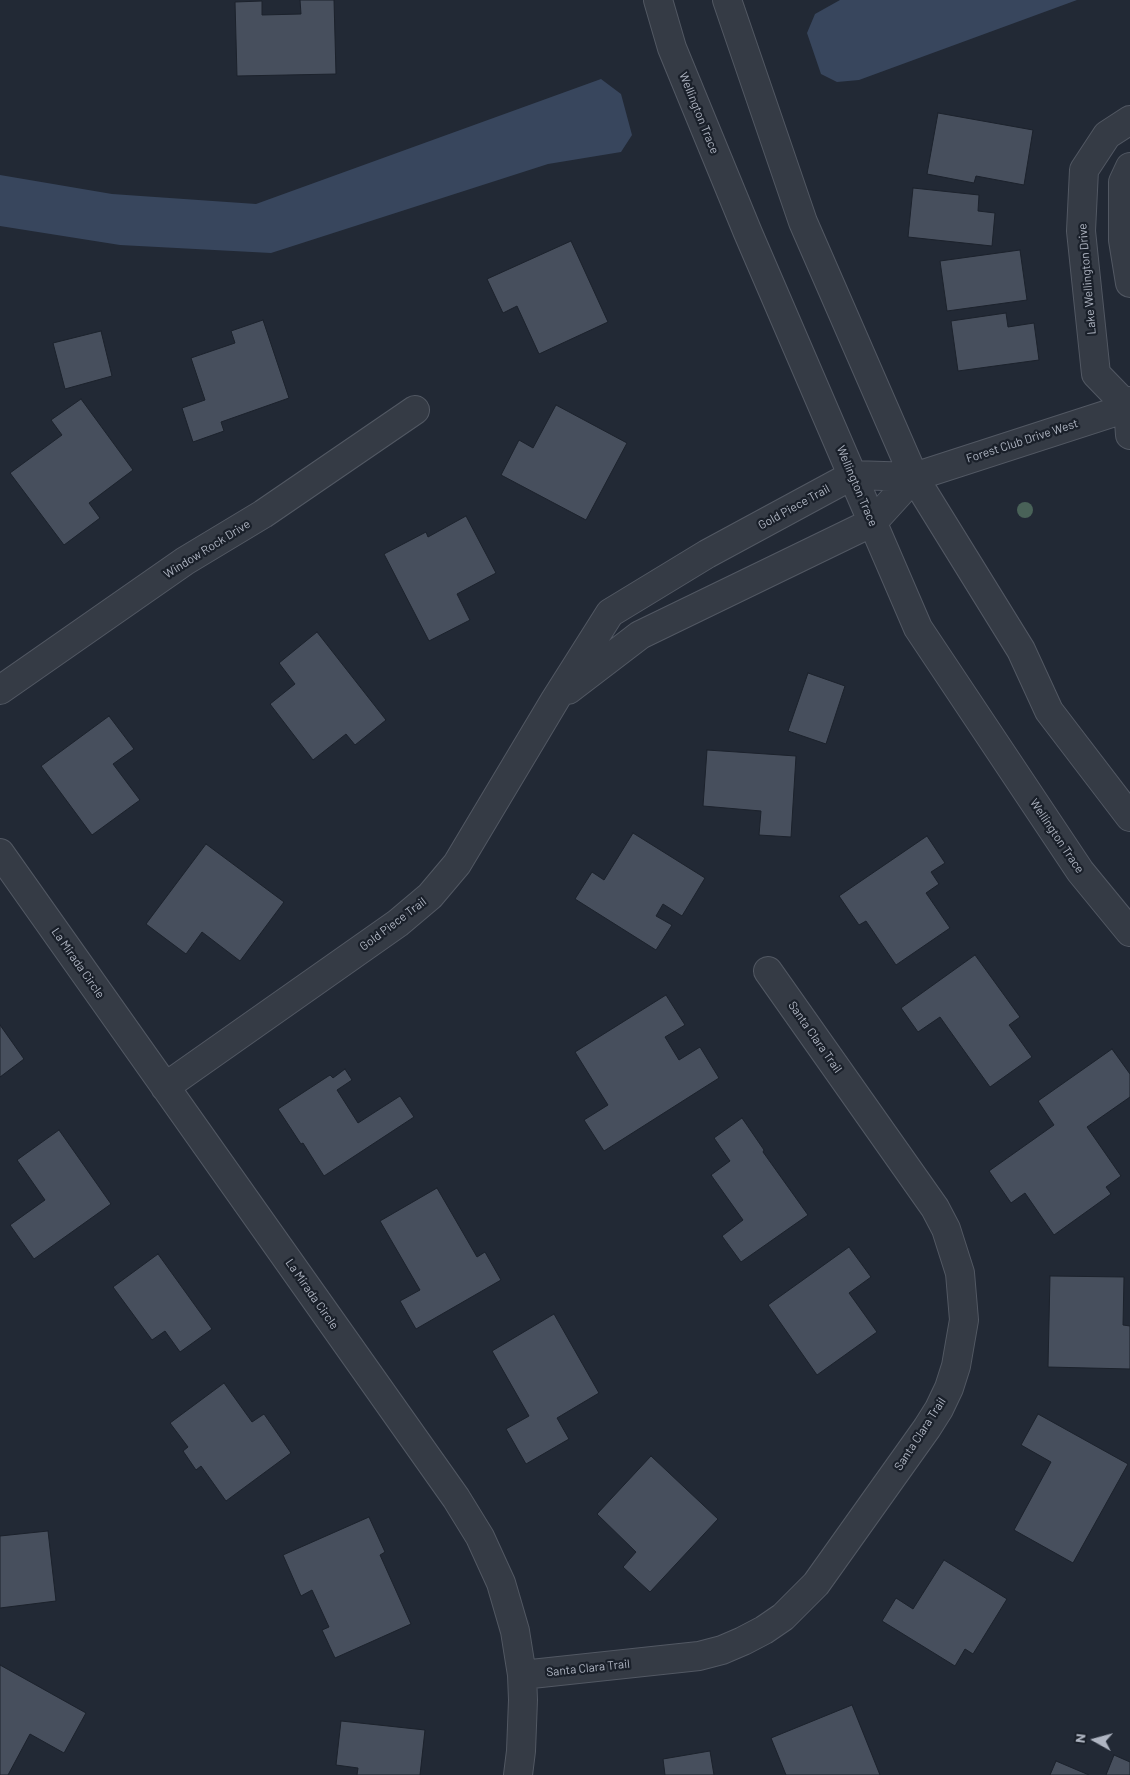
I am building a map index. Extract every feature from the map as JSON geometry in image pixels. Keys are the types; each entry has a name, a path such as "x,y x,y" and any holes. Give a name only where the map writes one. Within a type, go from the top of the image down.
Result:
{"street":[{"name":"Wellington Trace","path":"658,0 672,48 744,224 918,628 1080,871 1130,932"},
{"path":"727,0 804,222 914,478 1021,650 1049,711 1130,817"},
{"name":"Lake Wellington Drive","path":"1129,405 1096,374 1082,231 1084,170 1107,135 1130,120"},
{"path":"1130,167 1122,182 1123,240 1130,283"},
{"path":"1129,405 1130,435"},
{"name":"Forest Club Drive West","path":"914,478 1129,405"},
{"name":"Window Rock Drive","path":"0,690 185,561 263,514 416,410"},
{"path":"853,475 914,478"},
{"name":"Gold Piece Trail","path":"166,1087 398,923 430,896 457,864 555,700 610,613 707,554 853,475"},
{"name":"Gold Piece Trail","path":"555,700 640,635 873,522 914,478"},
{"name":"La Mirada Circle","path":"0,852 456,1498 480,1537 501,1583 515,1631 524,1700 518,1775"},
{"name":"Santa Clara Trail","path":"522,1675 699,1656 736,1644 764,1630 783,1617 816,1584 927,1428 949,1388 956,1366 964,1320 960,1273 946,1229 935,1208 768,971"}],"water":[{"path":"840,0 1077,0 859,80 837,82 821,74 807,33 815,14"},
{"path":"601,79 621,94 632,135 621,152 548,164 271,253 120,245 0,226 0,175 112,194 256,204"}],"building":[{"path":"300,0 334,0 336,74 237,76 235,2 262,1 262,15 301,14"},
{"path":"938,113 1033,130 1024,185 976,176 974,183 927,174"},
{"path":"913,188 979,195 978,211 995,213 992,246 908,237"},
{"path":"571,241 608,322 539,354 517,306 503,313 487,279"},
{"path":"1020,250 1027,300 947,311 940,261"},
{"path":"1006,313 1008,327 1034,323 1039,360 958,371 951,321"},
{"path":"263,320 289,398 221,422 224,431 193,442 182,408 205,400 191,358 235,343 231,331"},
{"path":"101,331 112,376 65,389 53,343"},
{"path":"81,399 133,470 89,503 100,518 64,545 10,473 62,435 51,420"},
{"path":"556,405 627,443 586,520 501,475 519,440 533,448"},
{"path":"466,516 496,573 457,594 470,620 429,641 384,554 426,532 428,537"},
{"path":"317,632 386,720 355,745 346,734 313,760 270,704 295,684 279,663"},
{"path":"808,673 845,686 826,744 788,731"},
{"path":"109,716 134,749 113,764 140,800 92,835 41,766"},
{"path":"707,750 796,756 791,837 759,835 761,811 703,806"},
{"path":"633,833 705,878 682,916 663,904 656,916 672,925 656,950 575,899 592,872 604,880"},
{"path":"927,836 945,863 931,872 939,884 926,893 950,928 896,965 866,921 859,925 839,896"},
{"path":"206,844 284,902 240,961 202,932 186,954 146,924"},
{"path":"975,955 1020,1017 1009,1025 1032,1057 990,1087 940,1017 918,1032 901,1008"},
{"path":"666,995 685,1025 665,1037 679,1060 700,1047 719,1078 604,1151 584,1120 608,1105 575,1052"},
{"path":"0,1025 24,1059 0,1077"},
{"path":"1112,1049 1130,1074 1130,1097 1087,1127 1121,1176 1106,1187 1111,1194 1054,1235 1025,1193 1011,1203 989,1171 1054,1125 1038,1101"},
{"path":"345,1069 352,1080 337,1090 358,1123 400,1096 414,1117 324,1176 278,1109 330,1075 333,1078"},
{"path":"742,1118 764,1150 763,1152 808,1215 741,1262 722,1236 743,1220 711,1175 730,1161 714,1138"},
{"path":"59,1130 111,1204 34,1259 10,1225 45,1200 17,1160"},
{"path":"437,1188 477,1257 485,1252 501,1280 416,1329 400,1301 420,1290 380,1221"},
{"path":"849,1247 871,1277 849,1293 877,1332 817,1375 768,1305"},
{"path":"158,1254 212,1329 180,1352 165,1331 152,1340 113,1287"},
{"path":"1050,1276 1124,1277 1123,1325 1130,1326 1130,1369 1048,1367"},
{"path":"554,1314 599,1393 557,1418 569,1439 526,1464 506,1429 529,1416 492,1351"},
{"path":"224,1383 252,1422 264,1414 291,1453 226,1501 201,1466 196,1470 183,1451 188,1447 170,1423"},
{"path":"1038,1414 1128,1464 1073,1563 1014,1530 1051,1462 1021,1445"},
{"path":"651,1456 718,1519 650,1592 623,1567 636,1552 597,1514"},
{"path":"369,1517 385,1552 380,1555 411,1624 335,1658 322,1630 329,1627 312,1590 301,1596 283,1555"},
{"path":"48,1531 56,1601 0,1608 0,1536"},
{"path":"944,1560 1007,1599 973,1654 965,1649 955,1666 882,1621 896,1598 913,1609"},
{"path":"0,1665 86,1713 64,1753 30,1734 8,1775 0,1775"},
{"path":"852,1705 880,1775 786,1775 771,1738"},
{"path":"341,1721 425,1730 420,1775 357,1775 358,1768 336,1765"},
{"path":"710,1751 714,1775 665,1775 663,1759"},
{"path":"1114,1755 1130,1762 1130,1775 1106,1775"},
{"path":"1056,1761 1089,1775 1050,1775"}]}
